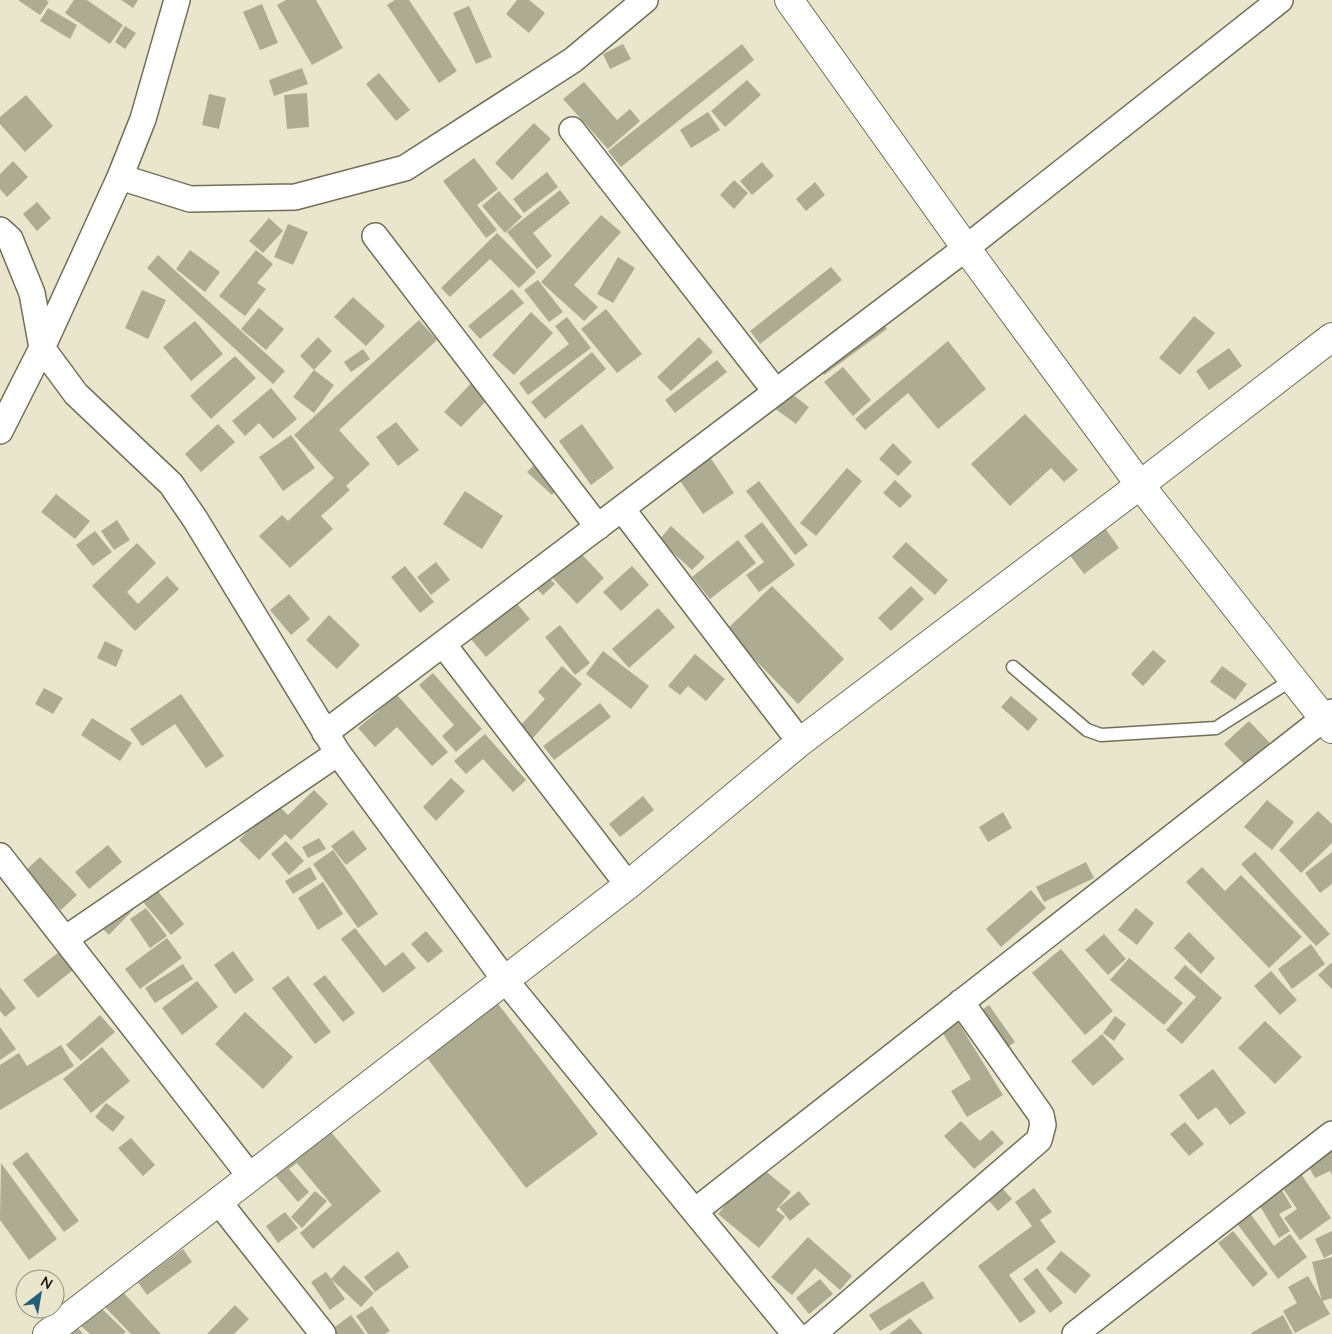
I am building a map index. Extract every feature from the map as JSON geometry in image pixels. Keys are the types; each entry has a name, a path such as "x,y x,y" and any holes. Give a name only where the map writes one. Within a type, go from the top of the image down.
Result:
{"street":[{"path":"0,431 42,348 120,177 143,120 177,0"},
{"path":"120,177 190,199 295,197 405,168 572,60 645,0"},
{"path":"695,1211 961,1002 1329,720 1293,679 1140,485 966,248 789,0"},
{"path":"65,939 332,743 443,644 966,248 1280,0"},
{"path":"572,130 776,392"},
{"path":"0,230 10,239 32,293 42,348 76,394 171,484 195,519 332,743 505,980 795,1334"},
{"path":"375,236 598,527"},
{"path":"48,1334 218,1200 628,886 800,742 1332,337"},
{"path":"622,509 800,742"},
{"path":"443,644 628,886"},
{"path":"0,856 250,1176"},
{"path":"813,1334 1039,1140 1043,1125 1041,1115 961,1002"},
{"path":"1075,1334 1332,1134"},
{"path":"218,1200 323,1334"}],"lane":[{"path":"1013,667 1087,730 1101,735 1216,728 1293,679"}],"building":[{"path":"18,0 46,0 49,2 40,15"},
{"path":"74,0 87,0 123,25 110,44 65,13"},
{"path":"121,0 138,0 133,8"},
{"path":"286,0 316,0 343,48 312,65 277,5"},
{"path":"395,0 409,0 457,71 439,83 387,5"},
{"path":"517,0 529,0 545,13 529,33 506,14"},
{"path":"262,4 278,43 260,50 243,12"},
{"path":"469,6 492,57 476,64 453,13"},
{"path":"48,8 77,25 70,39 40,21"},
{"path":"125,26 136,33 125,49 115,42"},
{"path":"623,44 631,59 610,69 603,54"},
{"path":"742,44 754,60 621,167 608,151"},
{"path":"302,68 308,84 274,96 269,80"},
{"path":"379,73 410,110 396,121 366,84"},
{"path":"747,80 761,95 725,127 711,111"},
{"path":"584,82 617,120 630,109 640,121 608,149 563,99"},
{"path":"307,93 309,127 287,129 284,95"},
{"path":"209,94 226,98 219,129 202,125"},
{"path":"26,95 53,126 25,152 0,124 0,117"},
{"path":"708,112 720,130 691,148 680,130"},
{"path":"534,123 551,139 512,180 495,163"},
{"path":"474,158 498,189 477,205 497,230 486,238 443,181"},
{"path":"13,161 28,177 7,197 0,189 0,174"},
{"path":"762,162 774,176 752,195 740,181"},
{"path":"547,172 558,187 524,213 513,199"},
{"path":"734,180 748,193 734,209 720,195"},
{"path":"815,182 825,195 806,211 796,199"},
{"path":"560,190 570,203 533,233 552,256 537,269 507,232"},
{"path":"499,191 522,217 505,233 482,206"},
{"path":"37,202 51,218 37,231 23,214"},
{"path":"601,215 621,232 574,285 598,307 584,321 541,282"},
{"path":"269,218 283,231 263,253 249,241"},
{"path":"288,224 308,232 293,265 274,257"},
{"path":"497,233 536,272 519,288 490,259 450,297 441,288"},
{"path":"190,250 220,272 205,292 176,269"},
{"path":"256,250 273,264 257,283 266,289 245,316 219,296"},
{"path":"158,255 285,371 273,384 147,268"},
{"path":"618,257 635,268 613,303 597,294"},
{"path":"831,267 842,280 760,344 750,331"},
{"path":"538,280 563,312 549,322 524,290"},
{"path":"512,289 524,303 480,339 468,326"},
{"path":"142,290 166,300 148,339 125,328"},
{"path":"353,297 385,326 366,346 334,317"},
{"path":"259,308 284,329 266,350 241,329"},
{"path":"606,309 642,354 617,373 581,329"},
{"path":"531,312 553,333 514,375 492,355"},
{"path":"877,316 887,329 824,375 814,362"},
{"path":"1194,316 1215,333 1180,375 1159,358"},
{"path":"567,317 591,348 528,395 519,383 569,344 555,326"},
{"path":"419,320 437,340 339,430 370,464 346,486 350,490 321,516 333,529 290,568 259,536 282,515 288,521 334,478 294,435"},
{"path":"195,321 223,354 191,381 163,347"},
{"path":"318,337 332,351 314,370 300,356"},
{"path":"699,337 713,352 671,391 657,377"},
{"path":"948,341 986,389 938,429 908,393 865,430 855,419"},
{"path":"1229,348 1242,366 1209,390 1196,371"},
{"path":"363,349 370,359 351,372 344,362"},
{"path":"592,352 606,369 545,419 531,402"},
{"path":"235,356 256,378 211,419 190,396"},
{"path":"717,360 727,372 675,413 665,400"},
{"path":"843,367 871,400 853,416 824,382"},
{"path":"314,370 334,385 314,413 293,397"},
{"path":"474,380 491,396 461,427 444,412"},
{"path":"780,385 809,407 796,424 766,402"},
{"path":"271,388 297,419 273,439 259,423 245,436 232,421"},
{"path":"1025,414 1078,470 1064,482 1051,468 1010,506 971,464"},
{"path":"396,422 419,450 398,466 376,437"},
{"path":"218,424 235,442 201,472 185,454"},
{"path":"582,424 614,468 591,485 559,441"},
{"path":"291,435 315,468 283,491 259,457"},
{"path":"893,443 912,462 898,476 879,459"},
{"path":"708,454 734,493 703,514 676,475"},
{"path":"539,460 563,483 552,495 527,472"},
{"path":"847,468 862,481 816,536 800,523"},
{"path":"895,480 912,496 900,508 883,493"},
{"path":"759,481 808,545 795,555 746,491"},
{"path":"465,491 503,516 482,549 443,524"},
{"path":"56,494 90,521 75,539 41,512"},
{"path":"117,520 130,540 114,550 101,531"},
{"path":"762,522 795,565 759,592 746,575 764,562 744,536"},
{"path":"671,526 705,557 692,570 659,540"},
{"path":"1105,528 1119,548 1084,574 1069,554"},
{"path":"95,531 112,552 93,566 76,545"},
{"path":"738,540 756,563 710,599 692,577"},
{"path":"906,542 948,580 935,595 892,557"},
{"path":"137,543 156,563 127,592 138,604 167,576 179,589 135,631 92,586"},
{"path":"574,546 604,578 577,604 547,572"},
{"path":"436,562 450,580 431,595 417,577"},
{"path":"405,566 434,602 420,613 391,577"},
{"path":"632,566 649,585 621,611 603,592"},
{"path":"543,571 555,584 543,595 531,583"},
{"path":"772,586 844,659 798,704 726,630"},
{"path":"911,586 924,599 891,631 878,618"},
{"path":"289,594 310,619 291,635 270,610"},
{"path":"513,599 530,619 486,657 470,638"},
{"path":"658,608 675,627 629,668 612,649"},
{"path":"329,615 360,645 337,669 306,640"},
{"path":"560,625 590,663 575,675 545,637"},
{"path":"105,641 123,650 116,667 97,658"},
{"path":"1153,650 1166,661 1143,686 1131,674"},
{"path":"603,651 649,686 631,709 586,674"},
{"path":"695,654 725,679 706,701 688,686 680,695 668,686"},
{"path":"562,666 582,684 532,739 519,727 545,699 538,692"},
{"path":"1222,666 1247,684 1235,700 1210,682"},
{"path":"433,673 482,729 456,752 442,736 454,725 419,685"},
{"path":"44,688 63,698 53,714 35,704"},
{"path":"181,694 224,756 206,768 175,724 142,746 130,729"},
{"path":"397,695 448,752 432,766 397,727 375,747 358,728"},
{"path":"1011,696 1038,719 1028,731 1001,707"},
{"path":"600,703 611,717 554,760 543,746"},
{"path":"92,718 132,743 120,761 81,735"},
{"path":"1249,721 1270,743 1246,766 1224,744"},
{"path":"485,734 526,780 513,792 483,759 466,774 454,761"},
{"path":"451,778 465,791 436,821 423,807"},
{"path":"314,790 328,804 291,840 285,834 259,860 239,840 276,803 288,815"},
{"path":"643,796 654,810 620,837 609,824"},
{"path":"1267,800 1294,822 1272,850 1244,827"},
{"path":"1318,811 1332,824 1332,843 1301,873 1279,850"},
{"path":"1003,812 1012,828 988,842 979,827"},
{"path":"353,830 367,849 346,865 331,846"},
{"path":"319,838 326,849 308,858 302,847"},
{"path":"286,841 304,861 289,875 271,854"},
{"path":"108,845 122,862 89,889 75,872"},
{"path":"333,850 378,914 358,928 313,864"},
{"path":"1255,852 1330,934 1316,946 1241,864"},
{"path":"1332,852 1332,884 1320,893 1305,873"},
{"path":"40,857 77,895 61,910 24,872"},
{"path":"1086,862 1094,878 1044,902 1036,887"},
{"path":"310,867 317,879 293,894 285,881"},
{"path":"1202,867 1225,891 1241,875 1302,937 1269,968 1186,882"},
{"path":"323,882 343,914 318,930 298,898"},
{"path":"157,890 184,924 171,935 143,902"},
{"path":"1031,890 1046,908 1001,947 986,929"},
{"path":"121,896 134,909 109,935 95,921"},
{"path":"146,908 167,936 150,948 130,919"},
{"path":"1136,908 1154,923 1137,945 1118,930"},
{"path":"355,928 385,966 403,952 416,968 383,993 341,939"},
{"path":"426,931 443,951 428,963 411,944"},
{"path":"1189,932 1215,958 1201,974 1174,948"},
{"path":"1104,934 1126,959 1108,975 1085,950"},
{"path":"167,938 182,958 140,989 125,969"},
{"path":"1311,944 1325,964 1292,989 1278,969"},
{"path":"1061,949 1113,1011 1085,1035 1032,973"},
{"path":"233,951 254,980 235,994 214,965"},
{"path":"59,952 73,970 38,998 23,980"},
{"path":"1129,958 1183,1003 1164,1025 1110,980"},
{"path":"183,964 193,979 155,1003 145,988"},
{"path":"1332,964 1332,989 1318,975"},
{"path":"1185,965 1222,998 1182,1044 1166,1030 1196,997 1174,978"},
{"path":"1271,971 1297,1000 1280,1015 1254,986"},
{"path":"325,975 355,1013 343,1022 313,984"},
{"path":"288,976 331,1032 315,1044 272,988"},
{"path":"197,981 218,1007 182,1035 162,1008"},
{"path":"0,987 16,1008 5,1017 0,1011"},
{"path":"486,988 598,1134 526,1188 415,1042"},
{"path":"989,1005 1015,1042 1001,1052 975,1015"},
{"path":"245,1012 293,1057 263,1089 215,1044"},
{"path":"100,1015 115,1032 81,1061 66,1045"},
{"path":"1115,1016 1126,1024 1114,1041 1103,1033"},
{"path":"955,1017 1003,1095 967,1117 951,1091 971,1079 939,1027"},
{"path":"1265,1021 1302,1057 1275,1084 1238,1048"},
{"path":"0,1027 16,1049 0,1060"},
{"path":"1102,1034 1124,1059 1093,1086 1071,1061"},
{"path":"61,1045 74,1066 0,1110 0,1065 19,1053 27,1066"},
{"path":"102,1047 130,1081 91,1113 63,1079"},
{"path":"1213,1069 1246,1113 1230,1125 1216,1107 1198,1120 1179,1095"},
{"path":"106,1103 125,1117 113,1132 95,1117"},
{"path":"961,1121 980,1141 992,1130 1004,1143 974,1169 944,1136"},
{"path":"1185,1122 1204,1144 1189,1156 1170,1134"},
{"path":"330,1131 381,1191 313,1249 300,1233 332,1205 297,1163 289,1169 309,1192 298,1202 274,1174"},
{"path":"131,1138 155,1165 143,1176 118,1148"},
{"path":"1332,1146 1332,1175 1330,1171 1315,1178 1305,1160"},
{"path":"27,1152 79,1221 64,1232 12,1163"},
{"path":"1,1163 57,1239 29,1260 0,1220"},
{"path":"758,1165 791,1192 776,1210 785,1217 759,1248 718,1214"},
{"path":"1299,1171 1331,1218 1300,1240 1284,1218 1297,1209 1280,1184"},
{"path":"994,1179 1012,1199 998,1211 980,1191"},
{"path":"1277,1182 1292,1207 1279,1214 1290,1231 1279,1238 1254,1196"},
{"path":"1034,1188 1052,1212 1040,1220 1056,1242 1009,1275 1036,1312 1020,1323 978,1266 1032,1226 1015,1202"},
{"path":"315,1191 327,1201 302,1228 291,1217"},
{"path":"799,1191 810,1204 790,1221 779,1207"},
{"path":"285,1212 298,1228 278,1243 266,1226"},
{"path":"1249,1212 1274,1246 1290,1234 1307,1257 1278,1279 1236,1222"},
{"path":"1233,1231 1268,1274 1253,1287 1218,1243"},
{"path":"1332,1231 1332,1254 1324,1258 1315,1239"},
{"path":"808,1237 852,1276 840,1290 815,1268 792,1295 771,1277"},
{"path":"183,1249 192,1262 147,1295 138,1282"},
{"path":"398,1251 409,1267 375,1292 364,1277"},
{"path":"1061,1251 1091,1275 1075,1294 1046,1269"},
{"path":"1332,1257 1332,1298 1322,1301 1312,1262"},
{"path":"344,1265 374,1293 361,1307 331,1279"},
{"path":"1037,1268 1063,1303 1050,1313 1023,1279"},
{"path":"326,1272 345,1299 330,1310 311,1282"},
{"path":"1308,1276 1330,1314 1295,1333 1283,1311 1297,1303 1288,1287"},
{"path":"820,1279 833,1294 809,1314 796,1298"},
{"path":"923,1281 934,1298 880,1331 869,1315"},
{"path":"121,1290 161,1334 131,1334 104,1306"},
{"path":"98,1305 126,1332 123,1334 90,1334 80,1325"},
{"path":"235,1305 249,1319 234,1334 207,1334"},
{"path":"372,1306 390,1331 385,1334 368,1334 356,1316"},
{"path":"351,1315 365,1334 329,1334 328,1332"},
{"path":"1283,1315 1293,1334 1251,1333"},
{"path":"910,1318 923,1334 889,1334"},
{"path":"75,1324 83,1334 62,1334"}]}
